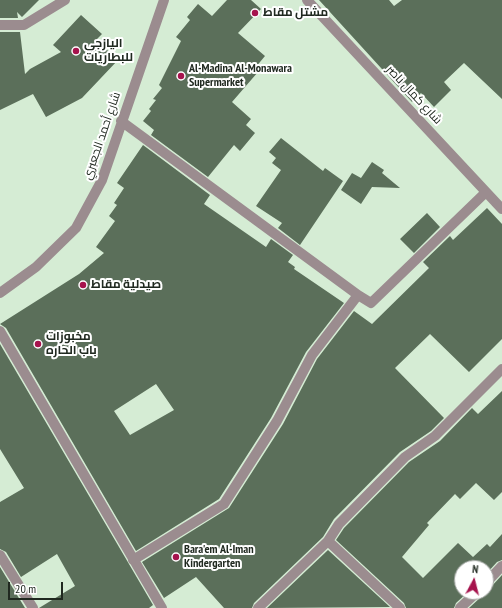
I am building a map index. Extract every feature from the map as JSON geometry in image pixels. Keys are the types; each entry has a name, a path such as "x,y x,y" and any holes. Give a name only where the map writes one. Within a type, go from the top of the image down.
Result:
{"street":[{"path":"0,25 24,25 65,0"},
{"name":"شارع أحمد الجعبري","path":"0,293 36,267 76,228 102,180 121,121 164,0"},
{"name":"شارع كمال ناصر","path":"307,0 502,208"},
{"path":"121,121 371,303 486,192"},
{"path":"133,560 224,504 277,421 312,355 358,295"},
{"path":"0,331 162,608"},
{"path":"258,608 328,541 339,524 400,463 435,436 502,369"},
{"path":"328,541 400,608"},
{"path":"0,555 33,608"},
{"path":"494,574 502,566"},
{"path":"460,608 468,600"}],"building":[{"path":"0,0 39,0 22,17 17,12 18,18 0,18"},
{"path":"227,0 251,0 261,9 238,33 265,56 255,68 258,72 232,102 251,119 246,125 255,133 240,151 234,145 208,177 151,135 154,130 143,121 151,111 149,109 156,100 153,99 162,88 159,85 181,41 176,37 190,20 187,17 198,4 212,16"},
{"path":"319,0 389,0 394,6 402,0 502,0 502,99 464,63 444,82 451,90 434,107 421,93 412,102"},
{"path":"81,15 102,34 96,40 118,60 82,98 46,117 33,94 0,110 0,32 20,32 25,74 30,69 61,52 53,45"},
{"path":"281,138 323,171 325,168 343,181 300,245 278,228 282,223 256,206 281,170 272,163 276,158 269,152"},
{"path":"143,145 210,195 204,204 266,247 271,239 293,255 288,262 295,267 294,269 344,303 306,352 271,418 219,499 136,551 6,328 0,324 79,274 104,253 96,247 115,221 109,216 117,205 114,203 124,188 117,183","holes":["156,384 174,410 130,435 114,411"]},
{"path":"372,162 384,170 382,173 400,188 372,187 361,204 341,190 352,173 361,178"},
{"path":"487,208 502,224 502,339 469,372 430,334 395,368 444,418 431,431 400,452 334,519 323,537 254,603 252,608 224,608 196,577 164,598 142,562 229,508 283,424 317,359 354,311 372,324 429,268 423,262 450,236 453,240"},
{"path":"427,213 440,227 414,253 400,239"},
{"path":"0,344 153,605 149,608 39,608 75,586 57,554 21,577 6,552 0,549 0,502 24,488 0,449"},
{"path":"502,391 502,492 494,500 476,483 460,499 455,494 427,523 429,525 402,557 423,578 458,543 473,557 487,544 490,547 502,534 502,560 494,565 494,560 454,560 454,600 459,600 454,608 406,608 404,603 336,540 344,528 409,462 440,441 472,408 478,414"},
{"path":"328,550 390,607 267,608"},
{"path":"0,567 25,608 0,608"},
{"path":"502,575 502,608 469,608 478,600 494,600 494,584"}],"place":[{"name":"مشتل مقاط","path":"255,13"},
{"name":"اليازجي للبطاريات","path":"76,51"},
{"name":"Al-Madina Al-Monawara Supermarket","path":"181,76"},
{"name":"صيدلية مقاط","path":"83,285"},
{"name":"مخبوزات باب الحاره","path":"38,344"},
{"name":"Bara'em Al-Iman Kindergarten","path":"176,557"}]}
